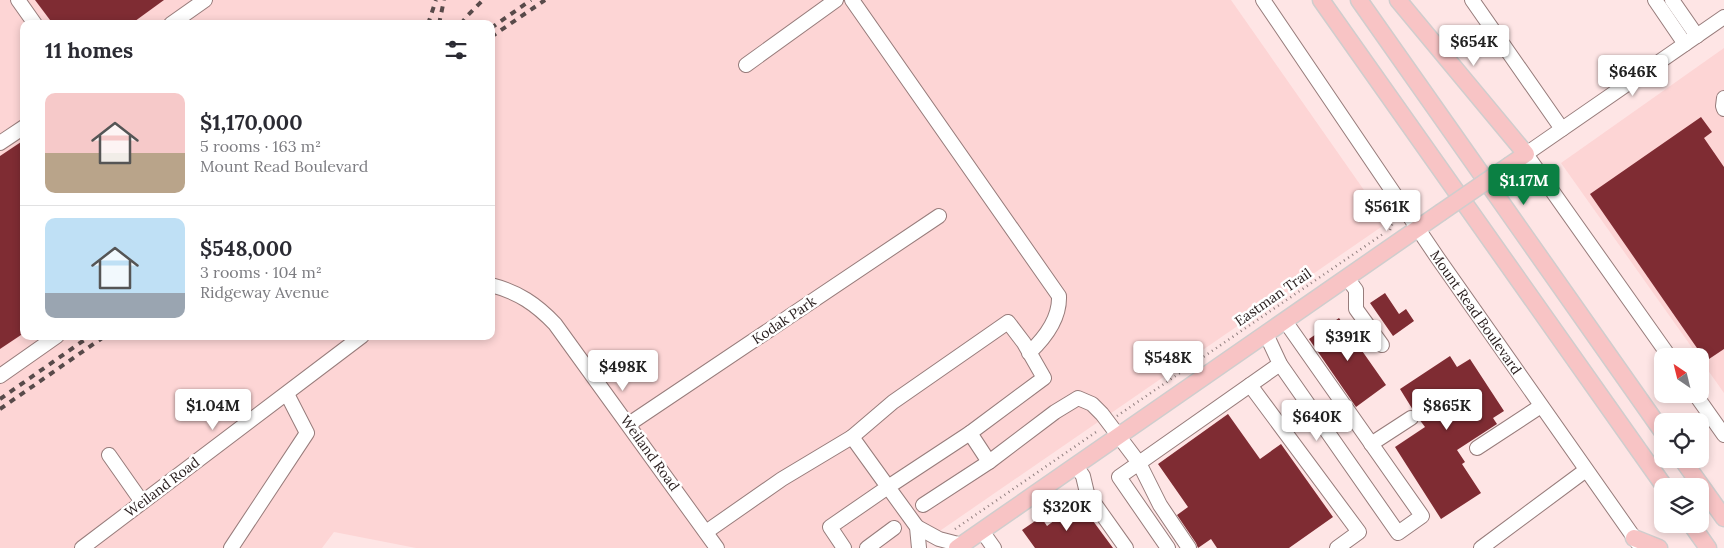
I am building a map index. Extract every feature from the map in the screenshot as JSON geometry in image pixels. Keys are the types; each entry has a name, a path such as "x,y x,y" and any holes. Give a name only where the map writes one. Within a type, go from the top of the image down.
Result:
{"main road":[{"path":"1321,0 1658,478"},
{"path":"1359,0 1654,419"},
{"path":"956,542 982,531 1526,154 1398,0"},
{"path":"1688,468 1724,518"},
{"path":"1697,533 1708,548"},
{"path":"1638,543 1659,548"}],"street":[{"path":"18,0 32,20"},
{"path":"177,20 205,0"},
{"path":"746,65 836,0"},
{"path":"852,0 1058,296 1057,314 1050,328 1040,343 1029,353"},
{"name":"Mount Read Boulevard","path":"1263,0 1541,406 1638,543"},
{"path":"1472,0 1562,128"},
{"path":"1655,0 1686,44"},
{"path":"1672,0 1697,36"},
{"path":"1663,348 1526,154 1724,17"},
{"path":"1724,98 1724,109"},
{"path":"0,143 20,130"},
{"name":"Kodak Park","path":"629,424 939,216"},
{"path":"1347,278 1356,290 1356,309 1382,345"},
{"name":"Weiland Road","path":"495,287 520,296 539,307 555,324 718,548"},
{"path":"1266,334 1280,364 1398,533 1422,516 1284,321"},
{"path":"706,532 782,479 852,437 893,402 1008,322 1044,378 970,432 830,527 844,548"},
{"path":"0,376 51,340"},
{"name":"Weiland Road","path":"82,548 357,340"},
{"path":"1168,548 1119,477 1280,364"},
{"path":"1250,385 1360,532 1337,548"},
{"path":"231,548 307,433 287,394"},
{"path":"923,506 989,462 1055,412 1078,398 1092,404 1139,463 1160,505 1189,548"},
{"path":"1702,403 1724,434"},
{"path":"1477,448 1541,406"},
{"path":"1371,444 1412,418"},
{"path":"970,432 989,462"},
{"path":"852,437 916,528 919,548"},
{"path":"109,454 142,502"},
{"path":"1076,466 1083,476 1087,493 1126,548"},
{"path":"1481,548 1586,470"},
{"path":"867,548 894,528"},
{"path":"916,528 939,538 956,542"},
{"path":"982,531 994,548"}],"path":[{"name":"Eastman Trail","path":"956,542 1108,423 1379,236 1389,231 1394,218 1406,210"}],"shaded area":[{"path":"0,0 1231,0 1387,223 915,548 416,548 334,532 322,548 0,548"},
{"path":"1724,48 1724,393 1709,372 1709,348 1692,348 1561,163"}],"building":[{"path":"35,0 164,0 136,20 50,20"},
{"path":"1701,117 1712,132 1704,138 1724,167 1724,349 1709,359 1709,348 1697,348 1590,194"},
{"path":"20,143 20,336 0,349 0,156"},
{"path":"1385,293 1399,314 1406,309 1414,321 1393,336 1370,303"},
{"path":"1339,318 1386,385 1356,407 1309,339"},
{"path":"1450,356 1457,367 1470,359 1504,411 1493,418 1497,424 1457,450 1465,462 1462,464 1481,493 1441,519 1395,447 1425,427 1419,419 1419,414 1413,410 1400,389"},
{"path":"1228,414 1260,459 1281,444 1333,517 1289,548 1217,548 1211,539 1198,548 1177,515 1188,507 1158,464"},
{"path":"1079,502 1113,548 1035,548 1022,530 1041,517 1047,526"}],"railway":[{"path":"429,20 436,0"},
{"path":"440,20 444,0"},
{"path":"464,20 483,0"},
{"path":"495,25 531,0"},
{"path":"495,34 545,0"},
{"path":"0,399 84,340"},
{"path":"0,409 99,340"}]}
